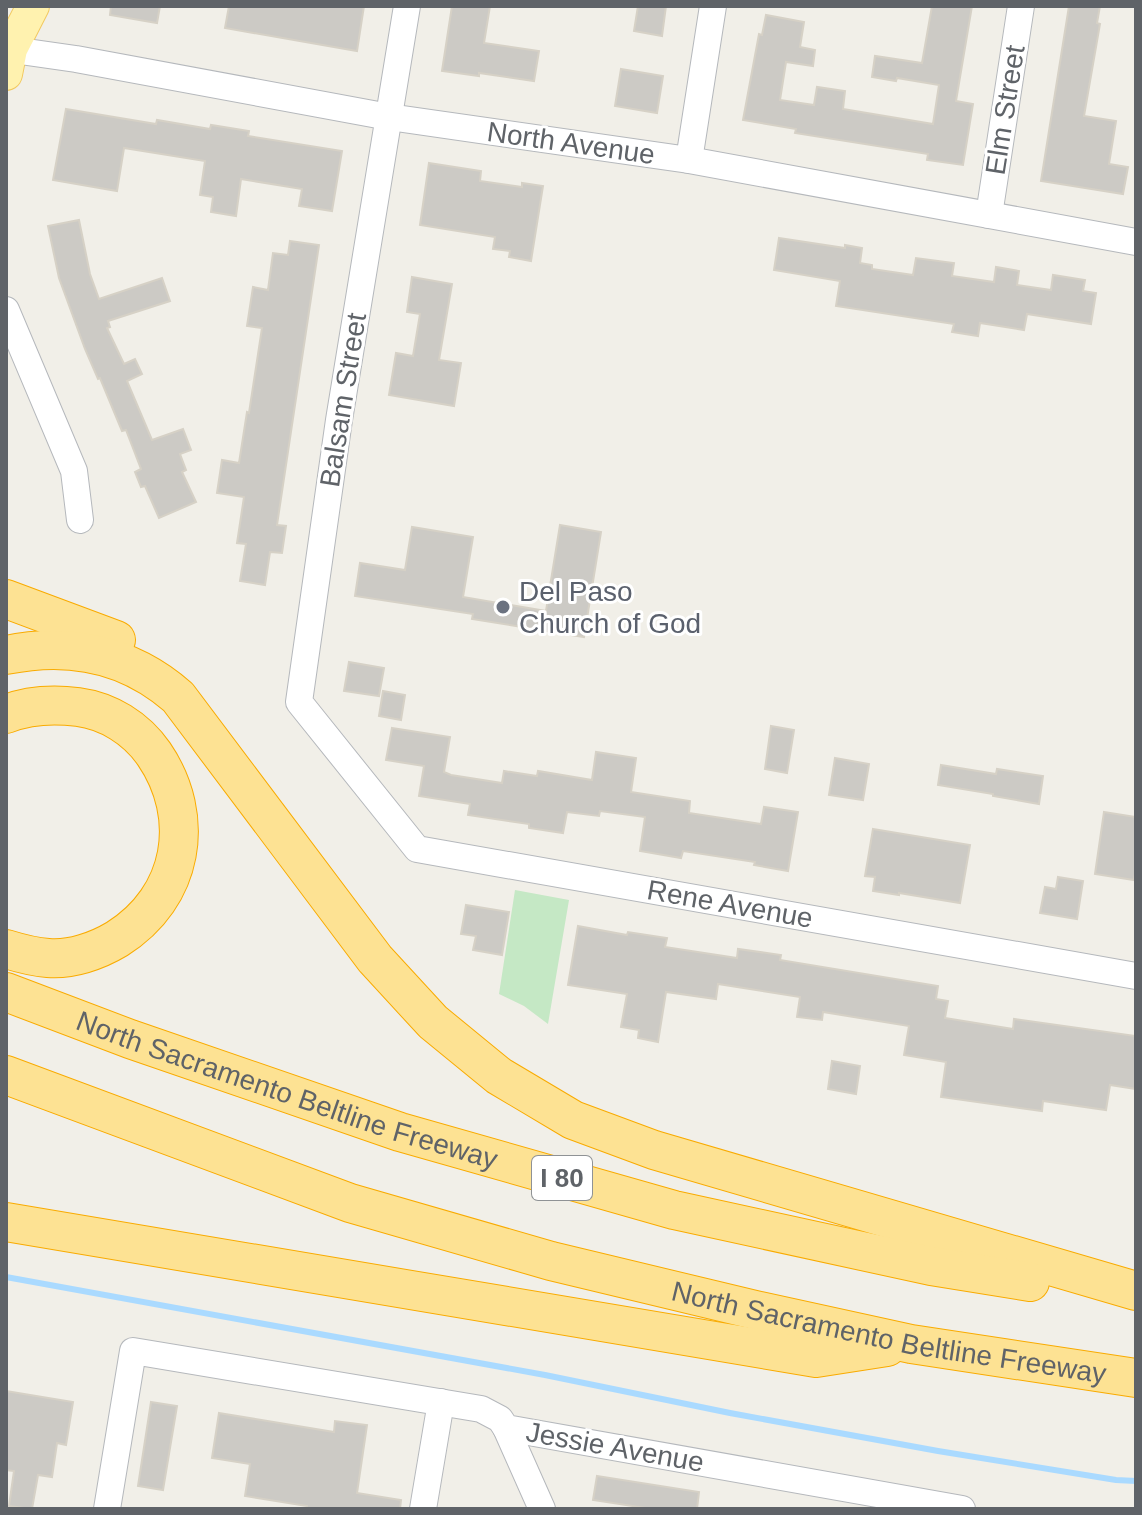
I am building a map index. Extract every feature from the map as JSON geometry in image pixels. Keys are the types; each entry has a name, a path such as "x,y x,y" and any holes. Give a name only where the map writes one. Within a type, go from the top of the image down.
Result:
{"highway":[{"path":"6,599 117,641 143,658 170,690"},
{"path":"6,655 32,650 88,652 121,662 170,690 375,959 433,1022 499,1076 573,1120 654,1150 1136,1291"},
{"path":"6,714 29,707 60,705 91,709 110,716 135,732 148,746 165,771 176,798 179,817 177,856 167,884 152,909 131,930 106,946 69,957 49,959 6,949"},
{"name":"North Sacramento Beltline Freeway","path":"6,992 130,1039 400,1132 674,1210 931,1266 1136,1298"},
{"name":"North Sacramento Beltline Freeway","path":"6,1075 350,1203 551,1261 911,1344 1136,1378"},
{"path":"6,1222 816,1358 911,1344"}],"main road":[{"path":"8,58 33,6"},
{"path":"6,15 8,58"}],"street":[{"name":"Balsam Street","path":"357,776 299,702 339,420 407,6"},
{"path":"689,160 713,6"},
{"name":"Elm Street","path":"989,215 1021,6"},
{"name":"North Avenue","path":"8,58 76,59 389,117 689,160 1136,242"},
{"path":"6,310 13,341 74,471 80,520"},
{"name":"Rene Avenue","path":"357,776 417,849 1136,976"},
{"name":"Jessie Avenue","path":"107,1509 133,1351 481,1409 500,1419 506,1428 962,1509"},
{"path":"423,1509 441,1402"},
{"path":"506,1428 542,1509"}],"green space":[{"path":"515,890 569,900 548,1024 524,1006 499,994"}],"building":[{"path":"111,6 160,6 157,23 110,15"},
{"path":"229,6 364,6 357,51 225,28"},
{"path":"452,6 490,6 484,43 539,51 534,81 442,71"},
{"path":"638,6 666,6 662,36 634,31"},
{"path":"932,6 972,6 956,101 973,104 963,165 927,160 928,154 795,133 796,129 743,120 759,34 762,35 766,15 804,22 800,47 815,50 813,66 786,62 780,100 814,105 817,87 845,91 843,109 933,124 939,85 872,77 875,56 922,63"},
{"path":"1069,6 1100,6 1097,23 1100,24 1084,116 1116,121 1109,164 1128,167 1123,194 1041,181"},
{"path":"621,69 663,76 657,113 615,106"},
{"path":"66,109 156,124 157,120 210,129 211,125 249,131 248,136 342,151 332,211 299,206 302,189 241,179 236,216 211,212 213,197 200,195 205,161 124,148 117,191 53,180"},
{"path":"429,163 481,171 480,181 522,187 522,183 543,186 531,261 509,257 510,251 493,249 495,237 420,225"},
{"path":"79,220 90,274 99,299 162,278 170,301 108,321 110,327 107,328 124,364 135,359 142,374 127,381 152,440 183,429 191,450 180,454 186,470 182,472 196,502 159,518 145,486 141,487 135,472 141,469 126,430 122,431 98,379 59,278 48,226"},
{"path":"779,238 862,248 860,263 872,265 872,269 913,275 916,258 954,263 952,276 994,282 996,267 1019,271 1017,285 1051,290 1053,275 1085,280 1083,291 1096,293 1091,324 1027,314 1024,330 980,323 978,336 952,332 954,324 836,306 840,281 774,270"},
{"path":"290,241 319,245 277,525 286,526 282,553 270,552 265,585 240,581 246,544 237,543 244,497 217,493 222,460 239,463 249,413 262,328 247,326 253,287 268,290 273,253 288,255"},
{"path":"412,277 452,284 439,360 461,363 454,406 389,395 396,353 413,356 420,314 407,312"},
{"path":"560,525 601,532 584,637 472,619 473,614 355,596 360,563 405,570 412,527 473,537 463,597 546,611"},
{"path":"349,662 384,668 379,696 344,691"},
{"path":"383,691 405,695 401,720 379,716"},
{"path":"771,726 794,730 787,773 765,769"},
{"path":"392,728 450,737 444,772 451,775 502,783 504,771 537,776 538,771 592,780 596,752 636,758 631,792 690,801 689,813 761,824 764,807 798,812 788,871 754,865 755,862 683,851 681,858 640,851 645,817 600,811 599,816 567,812 563,833 529,828 529,824 468,815 470,804 419,796 424,766 386,760"},
{"path":"835,758 869,764 863,800 829,795"},
{"path":"941,765 996,774 997,769 1043,776 1039,804 938,785"},
{"path":"1104,812 1136,817 1134,880 1095,874"},
{"path":"873,829 970,845 960,903 873,891 875,877 865,876"},
{"path":"1058,877 1083,881 1077,919 1040,913 1045,887 1056,889"},
{"path":"466,905 509,912 502,955 473,950 476,936 461,934"},
{"path":"578,926 667,938 665,947 737,958 738,949 781,955 780,960 938,986 936,999 948,1001 945,1018 1013,1029 1014,1019 1136,1036 1136,1089 1110,1085 1106,1110 1043,1101 1042,1111 941,1097 946,1062 904,1055 909,1026 823,1012 822,1020 797,1017 800,997 718,984 716,999 666,992 658,1042 638,1038 639,1030 621,1027 627,994 568,985"},
{"path":"832,1061 860,1066 856,1094 828,1089"},
{"path":"6,1391 73,1402 66,1445 57,1443 52,1477 38,1475 32,1509 9,1506 14,1471 6,1470"},
{"path":"151,1402 177,1406 163,1490 138,1486"},
{"path":"219,1413 334,1432 335,1421 367,1425 357,1493 401,1500 400,1509 307,1509 307,1506 245,1496 250,1464 212,1458"},
{"path":"597,1476 699,1492 697,1509 652,1509 593,1500"}],"waterway":[{"path":"6,1277 545,1375 938,1451 1136,1481"}],"place":[{"name":"Del Paso Church of God","path":"503,607"}]}
